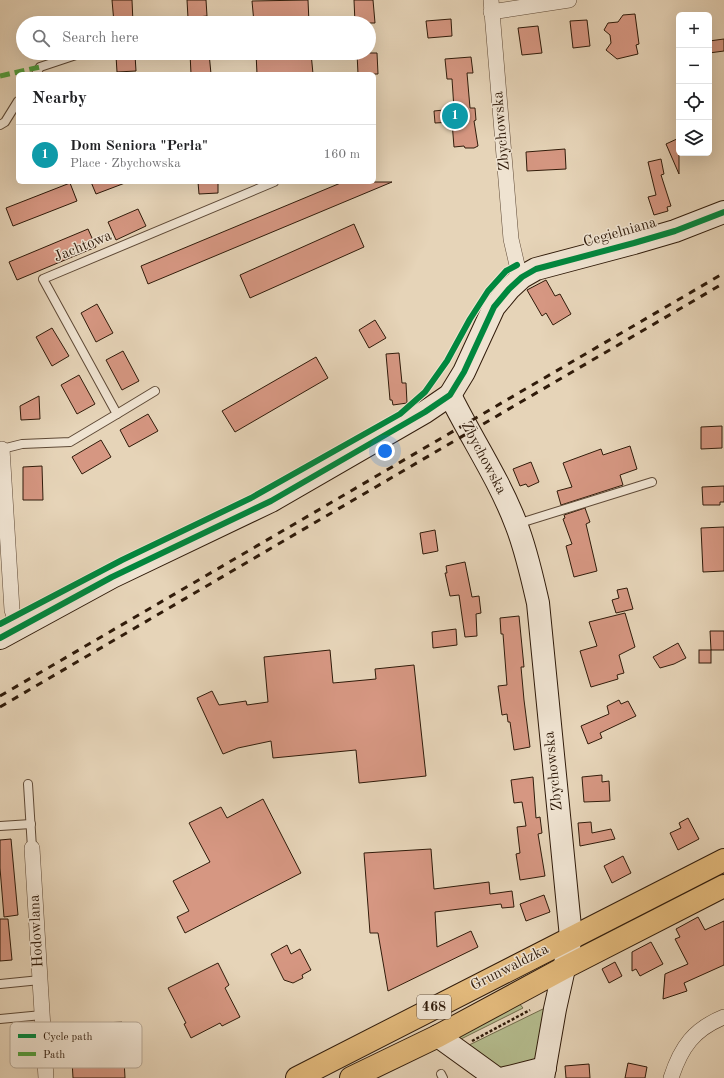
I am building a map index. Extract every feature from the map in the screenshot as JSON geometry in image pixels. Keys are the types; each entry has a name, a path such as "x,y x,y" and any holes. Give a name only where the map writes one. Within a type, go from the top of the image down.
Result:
{"main road":[{"name":"Grunwaldzka","path":"297,1078 724,860"},
{"name":"Grunwaldzka","path":"351,1078 438,1036 564,968 724,886"}],"street":[{"path":"491,6 569,0"},
{"name":"Zbychowska","path":"491,6 511,239 517,265 522,276"},
{"name":"Cegielniana","path":"522,276 536,269 675,231 724,212"},
{"path":"9,633 112,577 271,501 425,412 450,395 464,372 494,307 522,276"},
{"name":"Zbychowska","path":"450,395 506,501 516,524 530,568 538,603 571,937 544,1073"},
{"path":"1,449 12,610 9,633"},
{"name":"Hodowlana","path":"32,848 42,1022"},
{"path":"671,1078 683,1050 698,1031 724,1017"},
{"path":"438,1036 496,1078"},
{"name":"Hodowlana","path":"45,1068 46,1078"},
{"path":"505,1078 544,1073"}],"lane":[{"path":"38,70 64,60"},
{"path":"0,125 5,122 16,104"},
{"name":"Jachtowa","path":"117,414 44,279 269,184"},
{"path":"1,449 22,444 70,442 155,392"},
{"path":"516,524 652,482"},
{"name":"Hodowlana","path":"28,784 32,848"},
{"path":"0,826 31,824"},
{"path":"0,984 40,980"},
{"path":"0,1019 42,1015"}],"path":[{"path":"456,1050 530,1010"}],"green space":[{"path":"518,1002 523,1008 459,1040 458,1033"},
{"path":"547,1007 536,1058 528,1066 509,1073 465,1047"}],"building":[{"path":"112,0 132,0 133,16 113,16"},
{"path":"187,0 206,0 207,16 188,16"},
{"path":"308,0 309,16 253,16 252,1"},
{"path":"354,0 373,0 374,16 355,16"},
{"path":"635,14 639,44 636,45 638,54 617,59 606,50 611,43 610,35 604,30 608,23 618,22 623,15"},
{"path":"451,19 452,36 428,38 426,21"},
{"path":"587,20 590,46 573,48 570,21"},
{"path":"538,26 542,53 522,55 518,28"},
{"path":"724,39 724,51 712,53 712,41"},
{"path":"377,53 378,74 376,74 376,72 358,72 357,60 376,60"},
{"path":"471,57 473,73 467,73 470,108 475,108 476,120 474,121 478,146 474,148 465,148 464,146 454,147 452,122 435,123 434,111 454,109 452,79 447,79 445,59"},
{"path":"116,60 135,60 136,71 117,72"},
{"path":"190,60 210,60 211,72 191,72"},
{"path":"256,60 312,60 313,72 257,72"},
{"path":"676,139 676,156 679,156 679,174 666,144"},
{"path":"565,149 566,169 527,171 526,152"},
{"path":"661,159 664,174 661,175 671,206 667,207 668,211 654,215 648,197 656,195 648,162"},
{"path":"376,182 392,182 148,284 141,266 338,184 376,184"},
{"path":"67,184 70,184 77,201 13,226 6,208"},
{"path":"92,184 122,184 96,194"},
{"path":"198,184 218,184 218,193 199,194"},
{"path":"138,209 146,226 116,240 108,222"},
{"path":"354,224 364,247 250,298 240,275"},
{"path":"88,229 96,247 17,280 9,262"},
{"path":"546,280 555,296 560,294 571,314 553,325 546,313 542,316 527,290"},
{"path":"97,304 113,333 96,342 81,313"},
{"path":"375,320 386,338 369,348 359,330"},
{"path":"52,328 69,356 52,366 36,337"},
{"path":"123,351 139,381 122,390 106,360"},
{"path":"399,353 402,383 406,383 407,403 393,405 392,400 390,400 386,354"},
{"path":"316,357 328,378 235,432 222,411"},
{"path":"79,375 95,404 77,414 61,385"},
{"path":"39,396 40,419 21,420 20,406"},
{"path":"148,414 158,431 129,447 120,430"},
{"path":"722,426 722,448 701,449 701,427"},
{"path":"101,440 111,457 82,474 72,457"},
{"path":"630,446 637,469 620,475 623,485 561,505 557,491 572,487 563,463 601,449 603,455"},
{"path":"531,462 539,482 528,487 526,484 520,486 513,469"},
{"path":"42,466 43,500 23,500 23,467"},
{"path":"724,486 724,502 720,502 720,505 703,505 702,487"},
{"path":"585,508 590,522 586,524 597,571 574,577 566,546 572,544 563,519 565,518 564,515"},
{"path":"724,527 724,571 703,572 701,528"},
{"path":"435,530 438,551 423,554 420,533"},
{"path":"465,562 472,597 479,596 481,613 476,614 477,636 465,637 459,595 450,596 445,573 447,573 446,566"},
{"path":"627,588 633,609 616,613 612,600 619,598 617,590"},
{"path":"625,613 635,647 619,655 624,673 617,675 618,679 591,687 580,651 597,646 589,622"},
{"path":"519,616 524,667 521,667 530,747 514,750 510,722 508,722 507,714 502,715 498,686 507,685 503,634 501,634 500,618"},
{"path":"456,629 457,645 433,648 432,632"},
{"path":"710,631 724,631 724,650 711,650"},
{"path":"678,643 686,658 674,664 660,668 653,657"},
{"path":"330,650 333,683 376,679 375,669 414,665 426,776 359,783 356,750 273,758 271,741 238,748 223,754 197,698 212,691 219,705 246,701 247,705 268,702 264,657"},
{"path":"699,650 711,650 711,663 699,663"},
{"path":"619,700 621,704 628,701 636,716 600,733 602,738 588,744 581,726 609,714 607,706"},
{"path":"602,775 602,782 609,781 610,801 584,802 582,777"},
{"path":"533,777 536,818 540,817 542,833 538,834 545,876 520,880 516,854 520,853 517,827 526,826 522,802 514,803 511,780"},
{"path":"263,799 301,873 185,933 177,917 189,911 173,881 210,862 189,823 221,807 227,818"},
{"path":"688,818 699,839 678,850 670,833 681,828 679,823"},
{"path":"591,822 592,833 611,829 615,839 580,846 578,823"},
{"path":"11,839 18,915 4,917 0,868 0,840"},
{"path":"431,849 434,889 489,882 490,894 512,891 514,907 502,908 501,904 435,912 437,947 471,931 478,947 388,991 378,933 370,933 364,853"},
{"path":"623,856 631,873 612,883 604,866"},
{"path":"544,895 550,912 526,921 520,904"},
{"path":"698,917 705,930 724,921 724,965 684,983 687,991 663,999 665,974 688,964 675,939 680,937 676,929"},
{"path":"0,919 8,919 12,960 0,961"},
{"path":"651,942 663,964 640,976 636,969 632,971 632,952"},
{"path":"287,945 291,954 300,949 311,970 302,975 303,978 293,983 284,980 271,954"},
{"path":"615,962 622,976 609,983 602,969"},
{"path":"218,963 229,985 225,988 240,1017 222,1026 220,1023 191,1038 184,1024 186,1023 168,988"},
{"path":"628,1063 647,1067 645,1078 625,1078"},
{"path":"589,1064 590,1078 566,1078 565,1066"},
{"path":"72,1068 124,1068 125,1078 73,1078"}],"railway":[{"path":"0,696 724,273"},
{"path":"0,707 724,283"}],"marked path":[{"path":"18,72 40,67"},
{"path":"0,76 16,72"}],"cycle path":[{"path":"0,638 112,577 271,501 425,412 450,395 464,372 494,307 509,289 522,277 536,269 675,231 724,212"},
{"path":"0,624 122,560 251,498 400,414 425,392 447,361 470,319 488,291 506,271 517,265"}],"place":[{"name":"Dom Seniora \"Perła\"","path":"455,116"}]}
